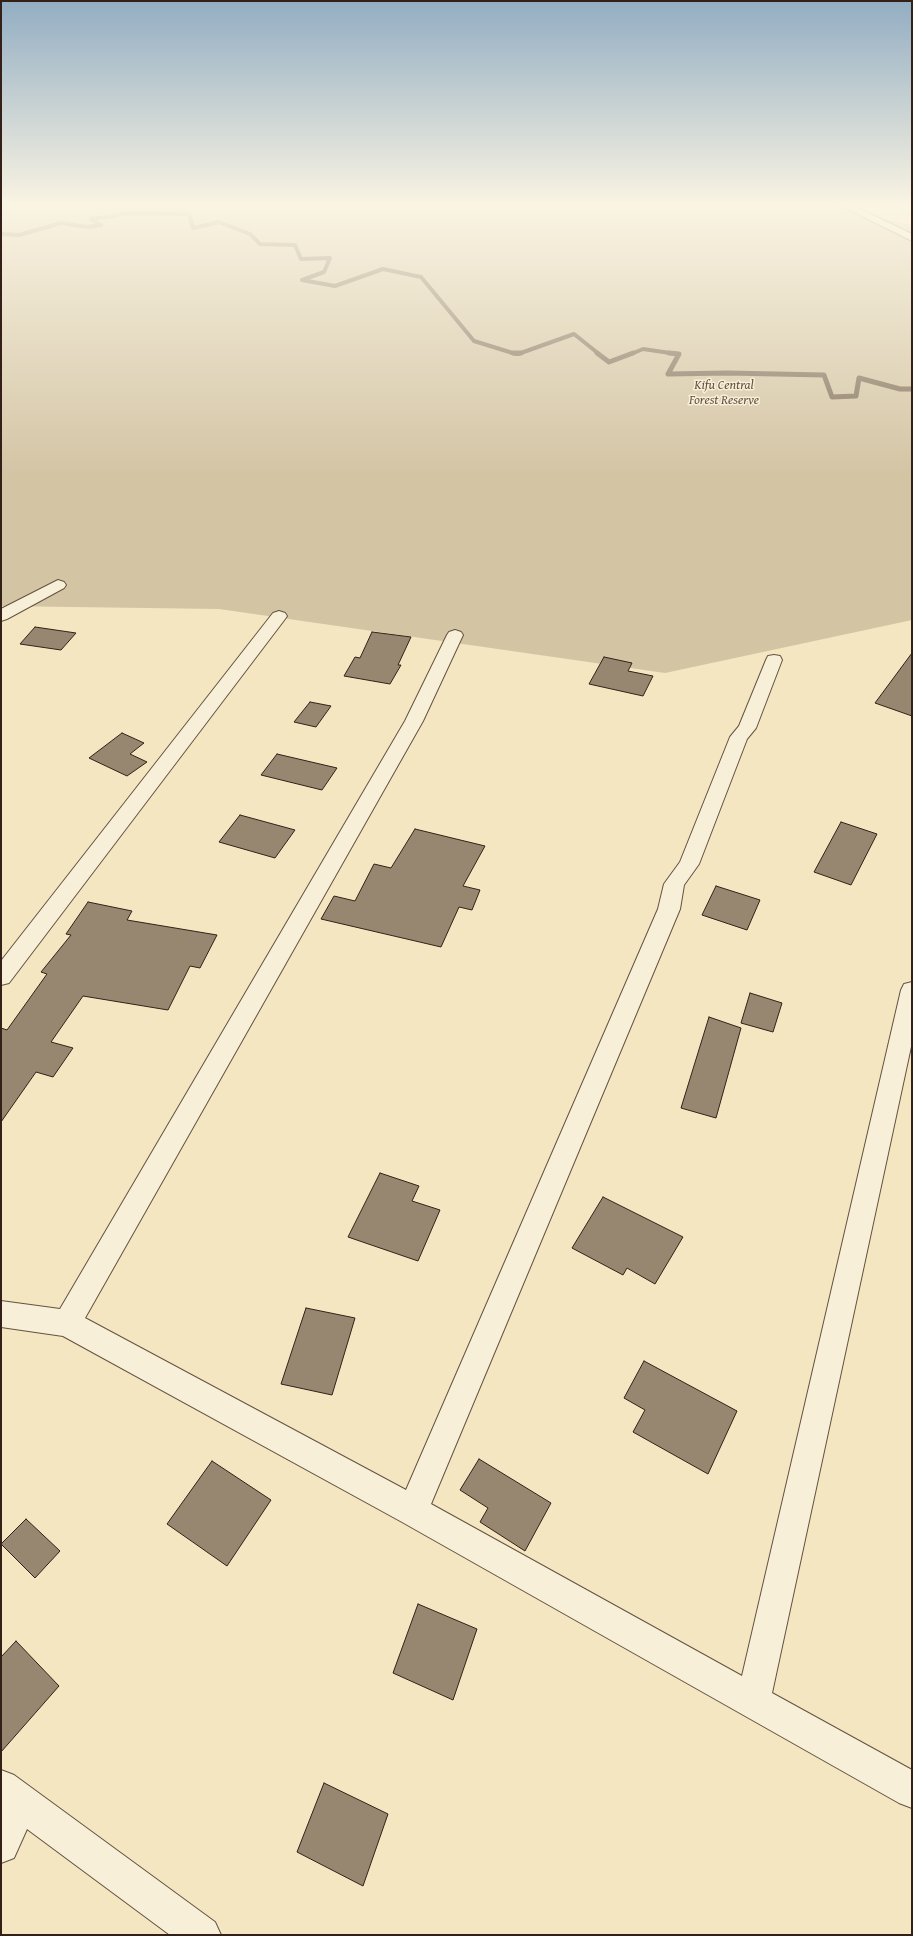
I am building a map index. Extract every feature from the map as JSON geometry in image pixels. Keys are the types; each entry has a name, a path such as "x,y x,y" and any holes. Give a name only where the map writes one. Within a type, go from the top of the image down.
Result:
{"street":[{"path":"1,616 58,585"},
{"path":"1,977 279,616"},
{"path":"67,1323 414,721 456,635"},
{"path":"413,1511 669,909 674,884 689,864 739,737 747,728 774,660"},
{"path":"753,1701 912,990"},
{"path":"1,1314 67,1323 413,1511 912,1790"},
{"path":"1,1845 11,1795 202,1935"}],"green space":[{"name":"Kifu Central Forest Reserve","path":"1,295 912,295 912,620 665,673 219,609 1,606"}],"building":[{"path":"35,627 76,633 61,650 20,644"},
{"path":"372,632 411,637 398,665 401,665 390,684 344,676 355,657 360,658"},
{"path":"912,653 912,716 875,703"},
{"path":"604,657 632,663 628,671 653,676 643,696 589,684"},
{"path":"310,702 331,706 316,727 294,722"},
{"path":"122,733 144,743 130,754 147,762 127,776 89,758"},
{"path":"277,754 337,768 322,790 261,775"},
{"path":"240,815 295,830 275,858 219,842"},
{"path":"841,822 877,834 851,885 814,872"},
{"path":"415,829 485,846 463,886 480,890 472,910 459,907 441,947 321,919 334,896 355,901 374,864 391,868"},
{"path":"716,886 760,900 747,930 702,915"},
{"path":"88,902 132,911 127,920 217,935 200,968 190,966 168,1010 83,996 51,1042 73,1048 53,1077 36,1072 1,1122 1,1028 7,1030 47,974 41,972 71,935 66,934"},
{"path":"750,993 782,1003 773,1032 741,1023"},
{"path":"709,1017 741,1028 716,1118 681,1108"},
{"path":"380,1173 419,1186 412,1201 440,1210 418,1261 348,1237"},
{"path":"603,1197 683,1237 655,1284 627,1268 623,1275 572,1248"},
{"path":"306,1308 355,1318 332,1395 281,1384"},
{"path":"644,1361 737,1411 708,1474 633,1432 645,1410 624,1398"},
{"path":"479,1459 551,1503 525,1551 480,1522 488,1508 460,1490"},
{"path":"212,1461 271,1500 227,1566 167,1524"},
{"path":"26,1519 60,1551 35,1578 1,1544"},
{"path":"418,1604 477,1629 453,1700 393,1673"},
{"path":"16,1641 59,1686 1,1752 1,1657"},
{"path":"324,1783 388,1814 363,1886 297,1852"}],"waterway":[{"path":"436,295 474,341 516,354"},
{"path":"521,353 574,334 599,354"},
{"path":"631,354 643,349 673,353"},
{"path":"513,353 521,353"},
{"path":"597,353 609,362 633,353"},
{"path":"673,353 679,354 668,374 728,373 824,375 832,397 856,396 859,378 900,389 912,389"},
{"path":"673,353 677,354"}]}
